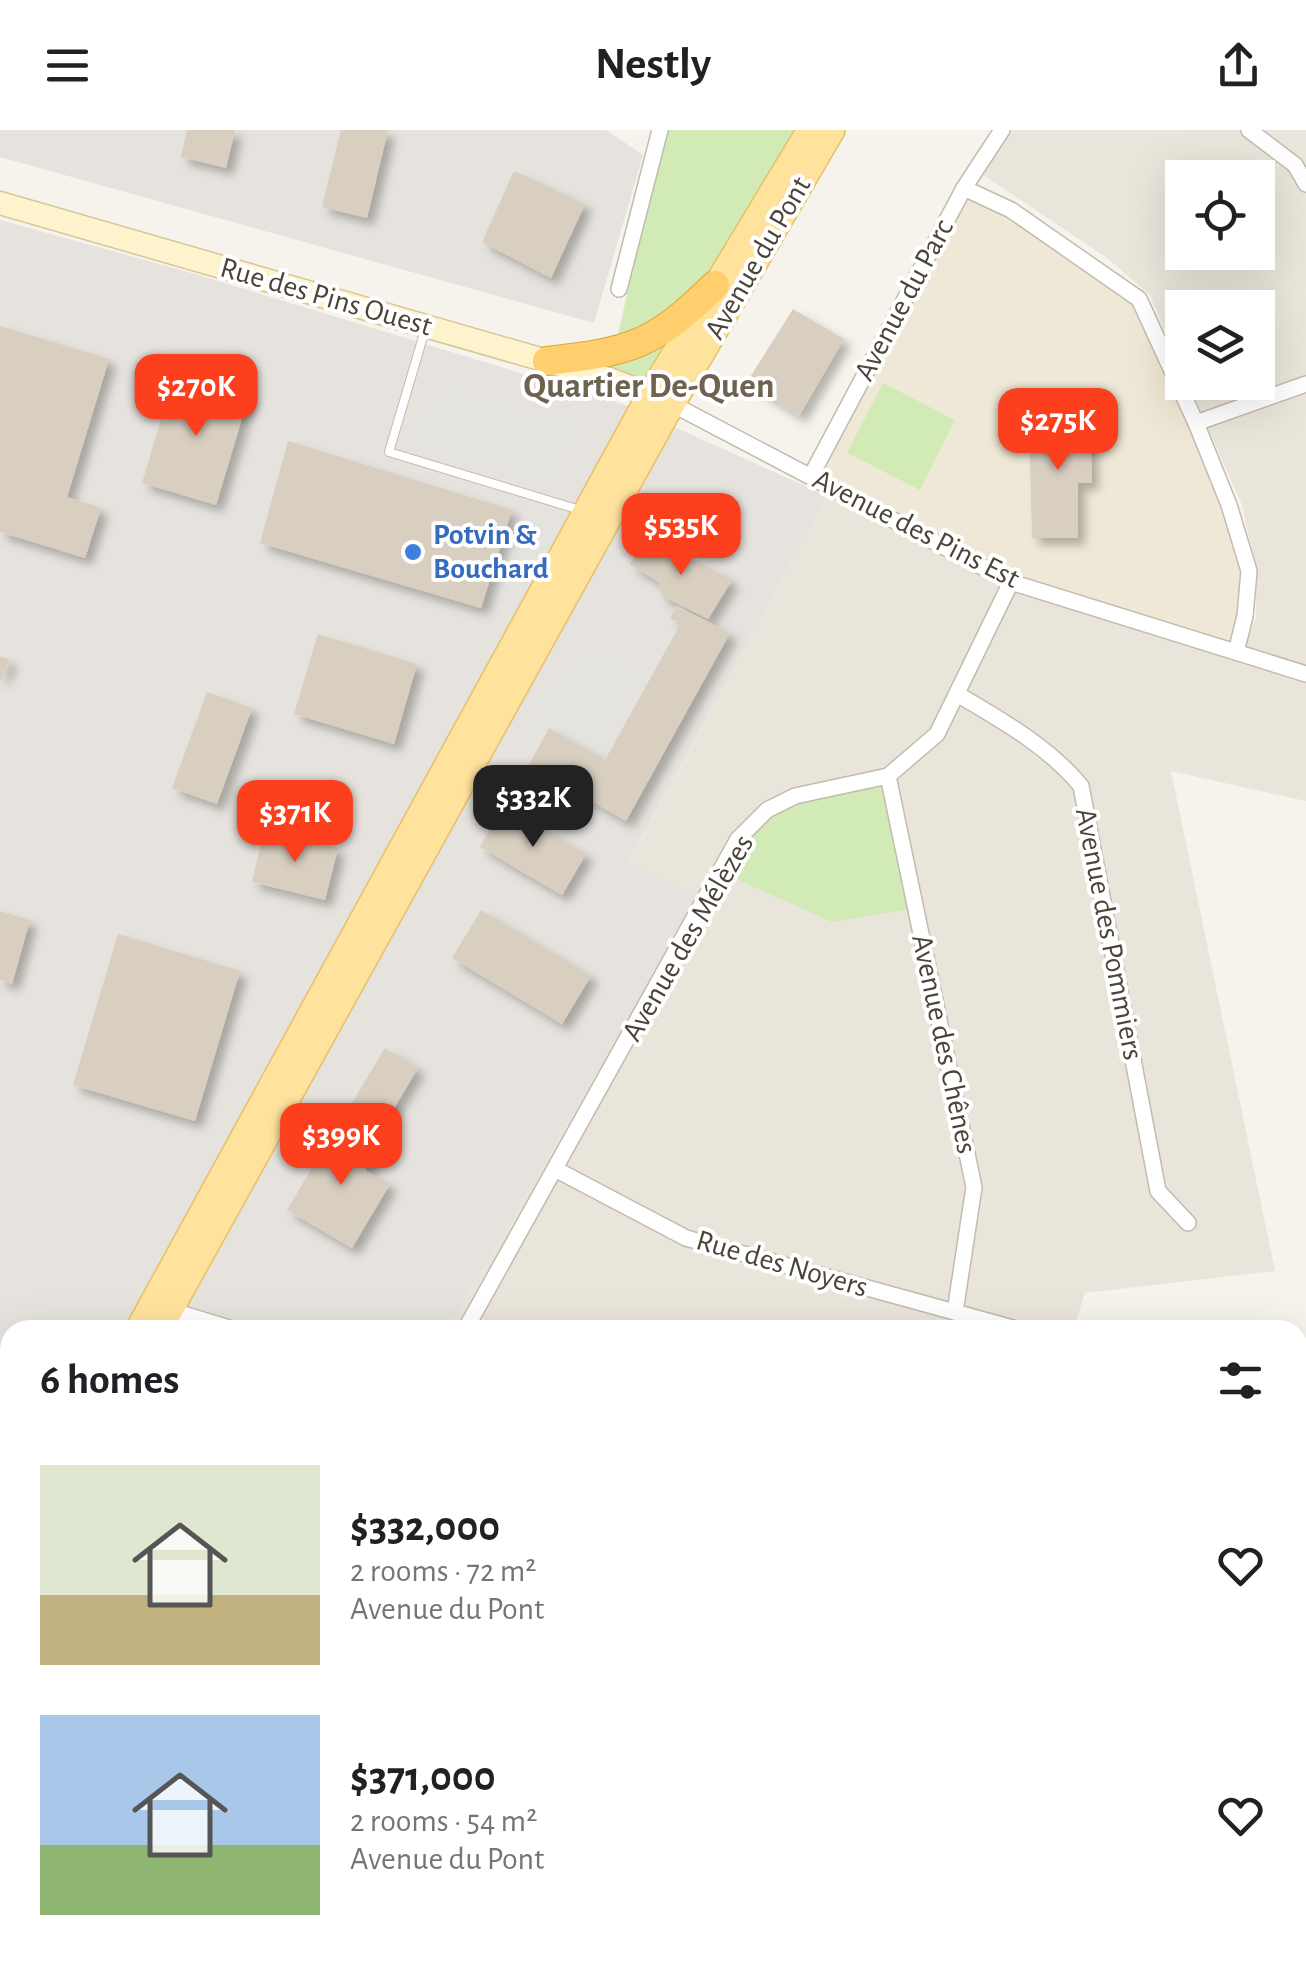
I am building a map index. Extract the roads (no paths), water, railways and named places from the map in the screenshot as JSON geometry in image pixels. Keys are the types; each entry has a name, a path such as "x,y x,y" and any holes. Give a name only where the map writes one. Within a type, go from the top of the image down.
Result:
{"highway":[{"path":"547,361 603,354 636,345 681,318 715,285"}],"main road":[{"name":"Avenue du Pont","path":"160,1315 662,398 715,285 810,130"},
{"name":"Avenue du Pont","path":"160,1315 587,513 832,130"},
{"name":"Rue des Pins Ouest","path":"0,203 662,398"}],"street":[{"name":"Avenue du Parc","path":"812,474 964,188 1002,130"},
{"path":"1249,130 1295,166 1306,184"},
{"path":"619,289 656,131"},
{"path":"964,188 1011,210 1139,299 1196,423 1229,505 1249,572 1246,616 1236,652"},
{"path":"1196,423 1306,384"},
{"name":"Avenue des Pins Est","path":"662,398 1012,582 1306,674"},
{"name":"Avenue des Mélèzes","path":"471,1320 738,840 767,810 795,796 888,776 937,734 1012,582"},
{"name":"Avenue des Pommiers","path":"957,694 1012,727 1068,770 1081,786 1158,1191 1188,1224"},
{"name":"Avenue des Chênes","path":"888,776 974,1187 954,1312"},
{"name":"Rue des Noyers","path":"556,1169 686,1238 983,1320"},
{"path":"160,1315 185,1320"}],"lane":[{"path":"426,326 390,452 587,513"}],"place":[{"name":"Potvin & Bouchard","path":"413,552"}],"district":[{"name":"Quartier De-Quen","path":"649,386"}]}
